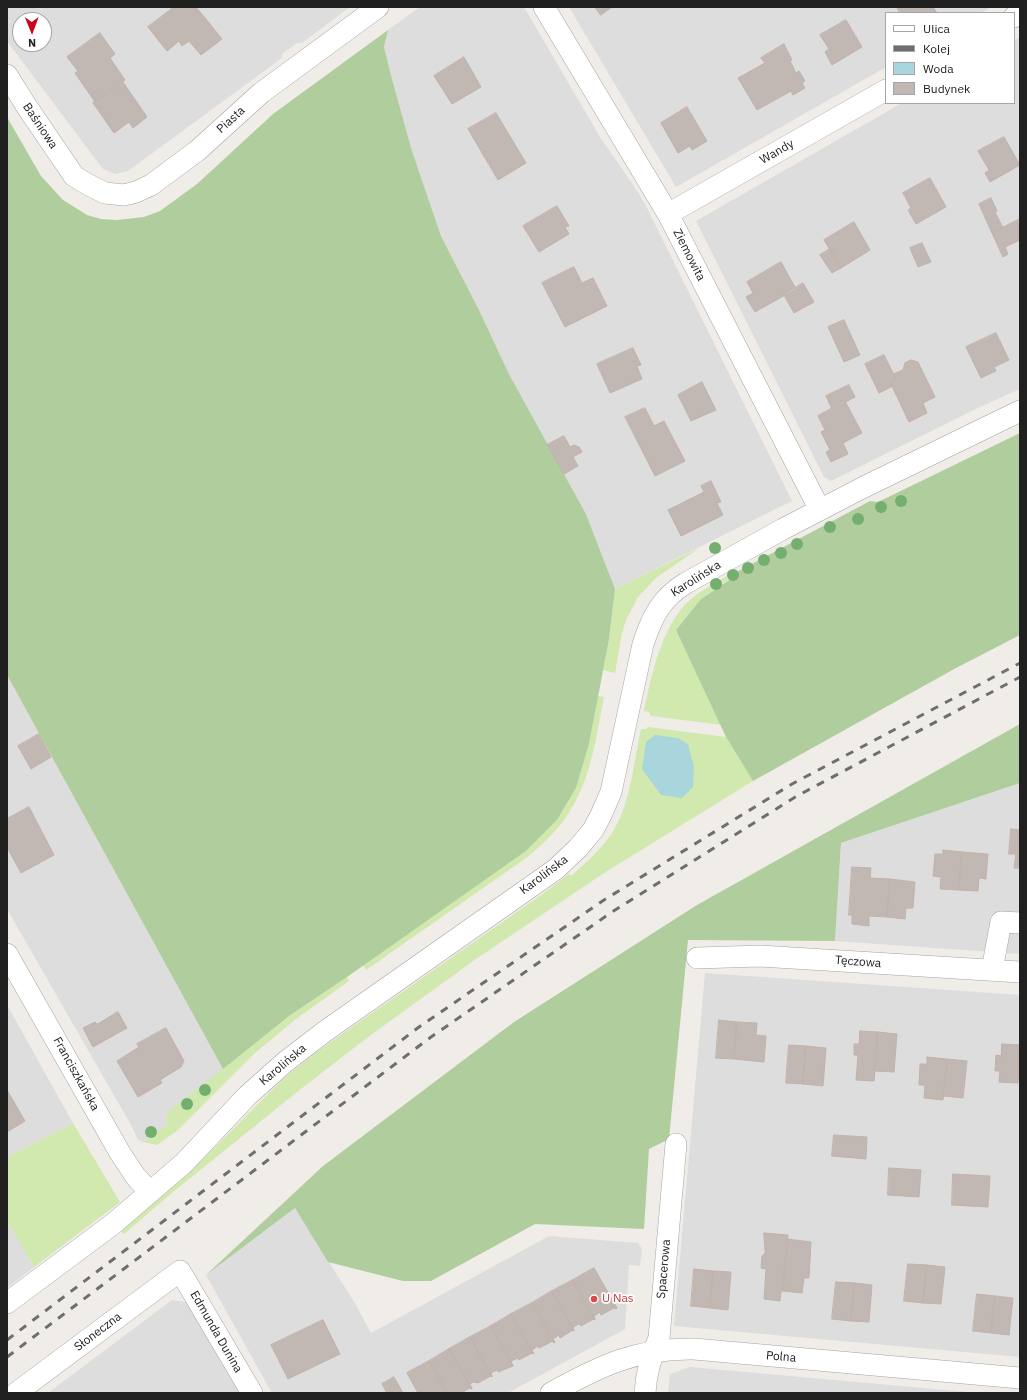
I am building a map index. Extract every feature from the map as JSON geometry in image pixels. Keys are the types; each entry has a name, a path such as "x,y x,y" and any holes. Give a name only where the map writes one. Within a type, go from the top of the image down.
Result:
{"street":[{"name":"Piasta","path":"74,176 98,190 114,195 124,195 136,192 151,185 197,151 261,93 378,7"},
{"name":"Ziemowita","path":"544,7 668,214 820,510"},
{"name":"Baśniowa","path":"7,75 74,176"},
{"name":"Wandy","path":"668,214 885,91"},
{"name":"Karolińska","path":"7,1303 113,1224 184,1163 247,1096 285,1062 324,1032 556,869 578,848 597,823 611,792 641,649 650,623 662,603 672,592 820,510 1020,411"},
{"path":"992,970 1001,922 1020,923"},
{"name":"Franciszkańska","path":"7,954 120,1153 136,1177 150,1192"},
{"name":"Tęczowa","path":"697,958 760,956 1020,972"},
{"name":"Spacerowa","path":"645,1393 648,1368 659,1338 676,1144"},
{"name":"Słoneczna","path":"16,1393 180,1271"},
{"name":"Edmunda Dunina","path":"180,1271 252,1393"},
{"name":"Polna","path":"551,1393 616,1361 653,1352 678,1349 694,1349 1020,1378"}],"shaded area":[{"path":"7,7 350,7 302,43 297,43 282,54 282,58 128,171 115,174 103,169 15,52 52,52 52,12 12,12 12,48 7,41"},
{"path":"420,7 524,7 600,137 638,192 648,210 792,501 615,589 586,514 509,374 479,310 441,236 412,151 384,47 388,30"},
{"path":"569,7 991,7 983,12 885,12 885,68 676,187"},
{"path":"1020,37 1020,389 980,407 831,481 824,477 696,221 900,104 1015,104 1015,40"},
{"path":"7,675 223,1069 165,1114 168,1124 148,1140 138,1140 131,1125 7,909"},
{"path":"1020,783 1020,954 835,941 841,843"},
{"path":"705,973 1020,995 1020,1357 674,1326"},
{"path":"7,1005 73,1123 7,1157"},
{"path":"295,1208 356,1305 371,1333 549,1236 638,1243 642,1249 640,1266 629,1265 625,1329 508,1393 272,1393 206,1275"},
{"path":"7,1221 34,1267 7,1288"},
{"path":"172,1300 190,1303 241,1393 48,1393"},
{"path":"690,1367 978,1393 668,1393 670,1374"}],"green space":[{"path":"388,30 384,47 392,79 412,151 441,236 479,310 509,374 586,514 615,589 609,639 589,744 576,788 557,820 526,851 289,1016 223,1069 7,675 7,117 41,176 63,200 87,215 101,219 117,220 144,217 160,211 197,184 273,114"},
{"path":"1020,433 1020,635 956,668 753,781 726,737 676,630 701,599 732,578 731,575 870,501 878,502"},
{"path":"699,548 656,578 638,597 626,620 622,633 615,673 603,670 609,639 615,589"},
{"path":"727,576 729,579 701,599 676,630 722,725 651,716 649,712 644,711 650,682 659,651 672,622 691,599"},
{"path":"598,696 604,697 595,745 583,786 574,805 562,823 546,841 526,858 366,970 363,965 526,851 557,820 576,788 589,744"},
{"path":"1020,724 1020,783 841,843 835,941 688,940 669,1139 649,1149 644,1229 535,1224 431,1281 403,1281 328,1262 295,1208 206,1275 323,1166 514,1022 697,905"},
{"path":"648,727 726,737 753,781 604,873 476,959 368,1037 297,1092 173,1192 124,1234 119,1229 151,1205 203,1159 284,1078 315,1053 569,874 571,876 601,848 615,828 625,805 641,729"},
{"path":"347,977 349,981 296,1019 256,1052 178,1130 157,1145 138,1141 148,1140 168,1124 165,1114 289,1016"},
{"path":"73,1123 120,1202 34,1267 7,1221 7,1157"}],"water":[{"path":"655,735 678,738 688,744 694,767 693,787 682,798 661,795 642,769 646,742"}],"building":[{"path":"174,7 196,7 222,39 201,55 189,41 182,46 179,41 167,51 148,27"},
{"path":"595,7 612,7 601,15"},
{"path":"897,7 933,7 936,12 900,12"},
{"path":"846,20 862,47 832,65 825,52 829,49 820,35"},
{"path":"100,33 115,54 110,58 125,80 95,102 75,73 78,71 67,57"},
{"path":"784,44 792,60 790,61 796,73 799,71 805,81 802,83 805,88 793,95 791,91 757,110 738,78 765,63 761,58"},
{"path":"464,57 481,87 452,104 434,76"},
{"path":"123,82 147,117 133,128 129,122 114,133 93,103"},
{"path":"687,107 707,141 692,150 690,146 678,153 661,123"},
{"path":"496,113 526,163 498,180 468,129"},
{"path":"1004,137 1020,165 990,182 985,173 989,170 978,151"},
{"path":"930,178 946,207 916,224 908,210 911,208 903,193"},
{"path":"991,198 997,211 995,212 1003,228 992,233 979,204"},
{"path":"557,206 569,226 565,227 569,234 539,252 523,226"},
{"path":"1020,219 1020,240 1005,247 1008,254 1003,257 992,233"},
{"path":"854,222 870,250 841,268 824,240"},
{"path":"922,243 931,262 918,267 910,248"},
{"path":"830,249 841,268 832,273 820,255"},
{"path":"781,262 796,289 755,312 746,297 753,293 747,282"},
{"path":"574,267 582,283 593,278 607,306 565,327 542,283"},
{"path":"803,283 814,302 794,313 784,295"},
{"path":"844,320 860,355 844,362 828,327"},
{"path":"996,333 1009,360 994,367 996,371 981,378 966,347"},
{"path":"633,348 641,365 637,366 642,379 610,393 597,364"},
{"path":"884,355 896,379 890,382 893,386 879,393 865,364"},
{"path":"911,360 918,362 935,397 923,403 927,413 909,422 890,382 896,379 893,374 903,370 905,363"},
{"path":"702,382 716,410 691,421 678,395"},
{"path":"849,385 855,397 832,409 826,396"},
{"path":"845,401 862,433 843,443 848,454 831,462 826,452 830,450 821,432 825,430 818,416"},
{"path":"645,408 654,426 664,421 685,461 655,476 625,417"},
{"path":"564,436 570,447 574,445 579,447 582,452 573,457 578,466 564,474 547,445"},
{"path":"711,481 721,502 717,503 723,515 681,536 668,510 704,492 701,486"},
{"path":"39,734 51,757 31,769 18,746"},
{"path":"29,807 54,855 21,873 7,849 7,819"},
{"path":"1011,829 1020,830 1020,868 1014,868 1016,854 1009,854"},
{"path":"943,850 962,852 959,890 940,889 941,877 933,876 935,854 943,854"},
{"path":"962,852 988,854 986,879 979,878 978,891 959,890"},
{"path":"852,867 871,868 870,878 890,879 887,917 869,916 869,926 852,924 852,915 849,915"},
{"path":"890,879 915,882 913,908 906,908 905,919 887,917"},
{"path":"118,1012 127,1028 93,1047 83,1028 95,1022 97,1024"},
{"path":"719,1020 737,1022 734,1059 716,1058"},
{"path":"737,1022 757,1023 756,1035 766,1036 764,1062 734,1059"},
{"path":"166,1028 184,1061 181,1067 160,1080 162,1083 138,1097 117,1061 139,1047 137,1044"},
{"path":"860,1031 878,1032 874,1081 856,1080 858,1055 854,1055 854,1044 859,1044"},
{"path":"878,1032 897,1034 894,1072 875,1071"},
{"path":"1002,1044 1020,1045 1018,1083 999,1082 1000,1071 995,1071 996,1055 1001,1056"},
{"path":"789,1045 806,1046 803,1084 786,1083"},
{"path":"806,1046 826,1048 823,1086 803,1084"},
{"path":"927,1057 947,1059 943,1100 924,1098 925,1085 919,1085 920,1064 927,1064"},
{"path":"947,1059 967,1061 963,1098 944,1096"},
{"path":"7,1090 25,1121 7,1132"},
{"path":"834,1135 867,1137 866,1159 832,1156"},
{"path":"889,1168 921,1170 919,1197 888,1195"},
{"path":"953,1174 990,1176 988,1207 952,1205"},
{"path":"764,1233 788,1235 783,1291 781,1291 780,1301 764,1299 766,1269 761,1268 762,1256 765,1253"},
{"path":"787,1239 811,1242 809,1278 804,1278 802,1293 783,1291"},
{"path":"908,1264 927,1265 923,1303 904,1301"},
{"path":"927,1265 945,1267 941,1304 923,1303"},
{"path":"594,1268 617,1308 614,1308 601,1315 600,1312 594,1316 595,1320 573,1280"},
{"path":"694,1269 713,1271 710,1308 691,1306"},
{"path":"713,1271 731,1272 728,1310 710,1308"},
{"path":"573,1280 595,1320 594,1319 581,1326 579,1324 573,1327 574,1331 552,1291"},
{"path":"836,1282 855,1283 851,1321 832,1319"},
{"path":"855,1283 872,1285 869,1322 851,1321"},
{"path":"552,1291 574,1331 573,1330 560,1338 559,1335 553,1339 555,1343 532,1303"},
{"path":"977,1294 995,1296 991,1333 973,1331"},
{"path":"995,1296 1013,1298 1009,1335 991,1333"},
{"path":"532,1303 553,1341 539,1348 538,1346 532,1350 534,1354 511,1314"},
{"path":"511,1314 533,1354 532,1353 519,1360 518,1358 511,1361 513,1366 491,1326"},
{"path":"323,1320 340,1354 288,1379 271,1345"},
{"path":"491,1326 513,1366 491,1373 492,1377 470,1337"},
{"path":"470,1337 492,1377 491,1376 478,1383 473,1382 470,1384 472,1389 449,1349"},
{"path":"449,1349 472,1389 470,1388 461,1393 447,1393 429,1361"},
{"path":"429,1361 447,1393 418,1393 407,1373"},
{"path":"394,1377 403,1393 387,1393 382,1384"}],"railway":[{"path":"7,1340 419,1027 604,900 792,784 1020,663"},
{"path":"7,1357 431,1037 612,912 797,796 1020,677"}],"place":[{"name":"U Nas","path":"594,1299"}]}
